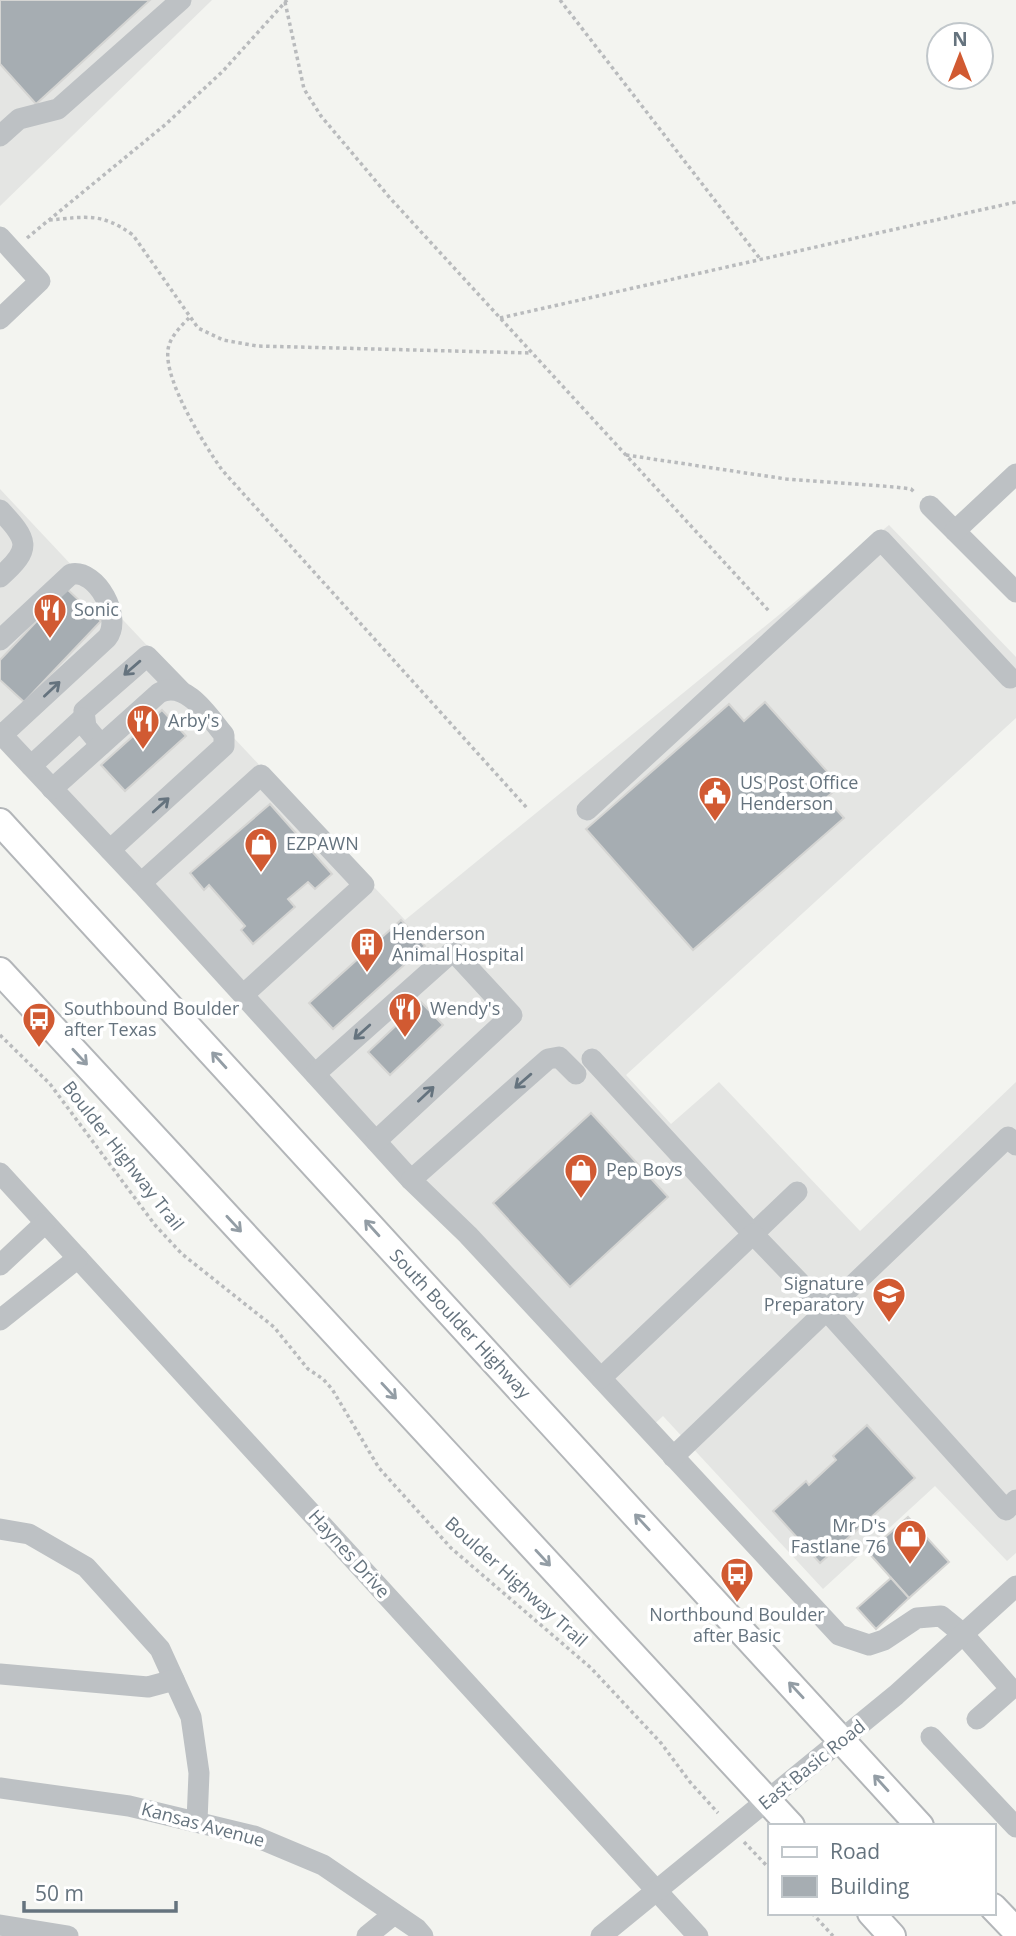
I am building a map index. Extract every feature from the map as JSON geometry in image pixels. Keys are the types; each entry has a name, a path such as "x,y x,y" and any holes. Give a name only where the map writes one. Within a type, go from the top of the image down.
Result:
{"main road":[{"name":"South Boulder Highway","path":"0,822 917,1824"},
{"path":"0,971 789,1824"},
{"path":"995,1908 1016,1931"},
{"path":"873,1915 892,1936"}],"street":[{"path":"0,136 19,119 58,109 181,0"},
{"path":"0,319 40,281 4,249"},
{"path":"955,531 1016,474"},
{"path":"930,506 1016,592"},
{"path":"0,510 19,530 23,546 20,560 0,577"},
{"path":"587,810 881,540 1010,678"},
{"path":"0,640 65,577 76,573 97,584 112,620 112,631 1,734 141,883 411,1180 468,1235 839,1635 869,1645 884,1640 917,1618 941,1616 963,1634 1011,1689 977,1720"},
{"path":"102,745 86,727 84,711 147,656 189,696 224,735 224,746 110,850"},
{"path":"52,789 159,693 167,689 181,691"},
{"path":"31,766 83,718"},
{"path":"141,883 261,775 364,885 243,995"},
{"path":"315,1074 453,951 512,1015 376,1141"},
{"path":"411,1180 548,1059 559,1057 576,1074"},
{"path":"592,1059 1013,1510"},
{"path":"673,1457 1008,1137 1016,1145"},
{"name":"Haynes Drive","path":"0,1173 698,1936"},
{"path":"601,1378 797,1192"},
{"path":"0,1265 46,1223"},
{"path":"0,1320 78,1258"},
{"path":"0,1529 29,1534 86,1567 160,1649 191,1717 199,1773 197,1821"},
{"name":"East Basic Road","path":"601,1936 842,1740 1016,1586"},
{"path":"0,1674 148,1687 174,1680"},
{"path":"930,1737 1016,1827"},
{"name":"Kansas Avenue","path":"0,1788 129,1806 254,1836 323,1865 423,1936"},
{"path":"367,1936 394,1914"},
{"path":"0,1926 68,1936"}],"path":[{"path":"560,0 761,260"},
{"path":"4,249 49,220 166,124 223,71 286,1"},
{"path":"286,1 304,89 315,107 390,198 769,611"},
{"path":"500,318 1016,202"},
{"path":"49,220 93,217 118,225 133,236 198,328 208,334 241,344 532,353"},
{"path":"189,318 169,344 168,360 183,403 204,444 222,470 527,808"},
{"path":"626,455 786,479 911,489 930,506"},
{"name":"Boulder Highway Trail","path":"0,1035 50,1084 155,1225 182,1254 274,1327 308,1369 323,1379 379,1468 451,1548 591,1668 661,1743 690,1782 768,1867"},
{"path":"814,1915 833,1936"}],"shaded area":[{"path":"0,0 212,0 0,206"},
{"path":"0,489 405,920 889,525 1016,657 1016,718 626,1075 671,1124 719,1082 860,1231 1016,1082 1016,1553 1007,1561 935,1486 823,1589 663,1416 647,1431 0,730"}],"building":[{"path":"0,0 150,0 36,104 0,64"},
{"name":"Sonic","path":"67,589 101,621 24,702 0,680 0,660"},
{"name":"US Post Office Henderson","path":"765,702 840,786 826,798 844,818 693,950 586,829 729,704 744,721"},
{"name":"Arby's","path":"162,710 186,736 125,791 101,765"},
{"name":"EZPAWN","path":"270,804 332,874 315,889 308,882 288,899 295,907 253,944 241,930 245,926 209,885 204,890 190,873"},
{"name":"Henderson Animal Hospital","path":"401,920 425,946 333,1029 309,1003"},
{"name":"Wendy's","path":"421,1002 443,1025 390,1075 368,1052"},
{"name":"Pep Boys","path":"591,1113 668,1197 570,1287 493,1203"},
{"path":"867,1425 915,1478 820,1563 773,1511 806,1481 809,1485 836,1460 833,1456"},
{"path":"908,1517 949,1562 909,1598 868,1552"},
{"path":"891,1578 909,1598 876,1629 857,1608"}],"place":[{"name":"Sonic","path":"50,640"},
{"name":"Arby's","path":"143,751"},
{"name":"US Post Office Henderson","path":"715,823"},
{"name":"EZPAWN","path":"261,874"},
{"name":"Henderson Animal Hospital","path":"367,974"},
{"name":"Wendy's","path":"405,1039"},
{"name":"Southbound Boulder after Texas","path":"39,1049"},
{"name":"Pep Boys","path":"581,1200"},
{"name":"Signature Preparatory","path":"889,1324"},
{"name":"Mr D's Fastlane 76","path":"910,1566"},
{"name":"Northbound Boulder after Basic","path":"737,1604"}]}
